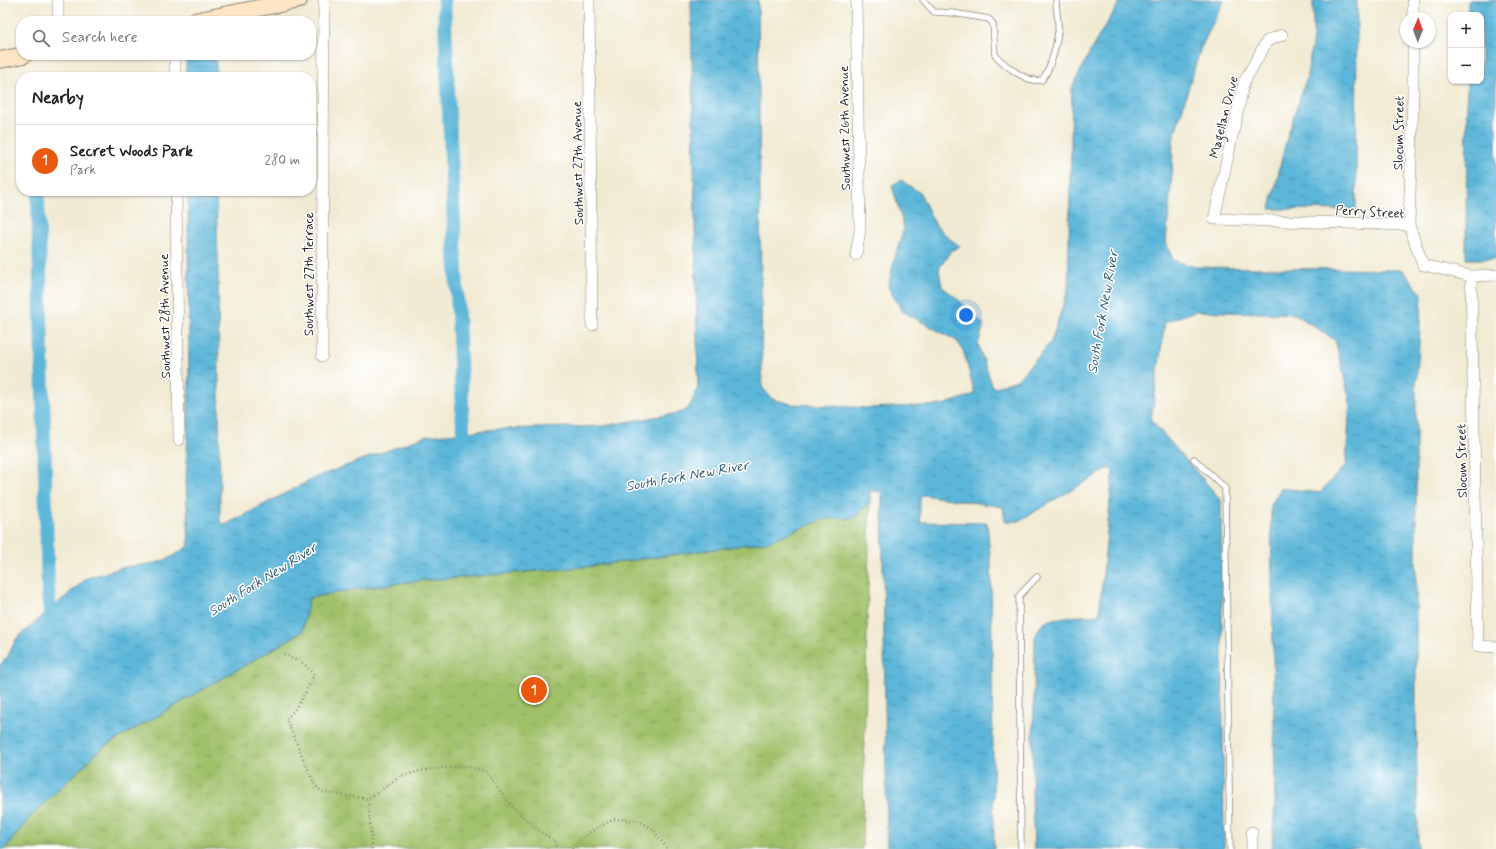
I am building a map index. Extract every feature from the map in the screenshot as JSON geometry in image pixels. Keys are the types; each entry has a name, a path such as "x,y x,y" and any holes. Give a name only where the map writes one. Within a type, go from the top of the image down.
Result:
{"street":[{"path":"58,0 58,16"},
{"path":"219,16 299,0"},
{"name":"Southwest 27th Terrace","path":"322,356 324,0"},
{"name":"Southwest 27th Avenue","path":"590,0 592,325"},
{"name":"Southwest 26th Avenue","path":"856,0 860,230 856,255"},
{"path":"1413,0 1413,12"},
{"name":"Magellan Drive","path":"1214,219 1244,82 1267,41 1282,35"},
{"name":"Slocum Street","path":"1409,225 1413,102 1413,48"},
{"path":"0,60 16,57"},
{"path":"175,60 175,72"},
{"name":"Southwest 28th Avenue","path":"176,196 179,440"},
{"name":"Perry Street","path":"1214,219 1409,225 1423,265 1471,276 1496,275"},
{"name":"Slocum Street","path":"1471,276 1478,646 1496,647"},
{"path":"1252,832 1252,849"}],"lane":[{"path":"923,0 934,12 953,13 989,19 993,24 995,55 1008,68 1032,81 1042,80 1046,75 1055,46 1058,31 1056,0"},
{"path":"1194,459 1225,488 1230,849"},
{"path":"1021,849 1019,596 1037,577"}],"path":[{"path":"284,654 304,664 314,675 305,695 296,709 286,719 315,785 322,792 368,800 401,776 425,770 466,766 485,771 512,808 543,834 555,841 556,849"},
{"path":"368,800 372,849"},
{"path":"572,849 583,836 615,819 637,820 653,829 667,849"}],"green space":[{"path":"870,501 862,849 5,849 30,817 102,748 302,632 309,598 407,582 584,567 766,542 825,519 855,518"}],"water":[{"name":"South Fork New River","path":"691,0 758,0 762,387 772,399 791,404 870,408 943,405 975,394 963,350 957,341 902,311 888,287 904,228 892,185 901,180 920,193 936,226 960,246 951,251 939,269 942,287 957,298 984,325 978,344 993,388 1017,380 1051,342 1068,290 1072,88 1093,46 1121,0 1224,0 1200,50 1173,140 1172,173 1166,243 1173,260 1194,267 1403,270 1422,295 1416,388 1416,715 1418,849 1272,849 1275,801 1271,505 1281,488 1320,493 1346,464 1350,401 1335,340 1295,314 1196,311 1165,322 1151,420 1221,500 1224,849 1034,849 1032,794 1035,638 1040,627 1051,620 1067,617 1099,615 1113,471 1109,468 1019,521 1005,521 1003,507 924,495 920,498 920,522 987,523 991,565 994,849 887,849 882,492 870,491 870,501 855,518 825,519 766,542 584,567 407,582 309,598 302,632 102,748 30,817 5,849 0,849 0,665 8,656 16,639 87,578 124,567 156,563 170,558 189,546 186,484 189,388 188,196 216,196 220,520 225,525 316,477 426,436 498,429 604,426 683,412 691,404 698,388"},
{"path":"1313,0 1357,0 1356,210 1270,209 1286,141 1307,76 1313,38"},
{"path":"1468,0 1496,0 1496,259 1466,259 1467,84 1484,84 1484,12 1468,12"},
{"path":"186,60 216,60 216,72 186,72"}],"waterway":[{"path":"444,0 464,451"},
{"path":"38,198 48,592 54,627"}],"place":[{"name":"Secret Woods Park","path":"534,690"}]}
